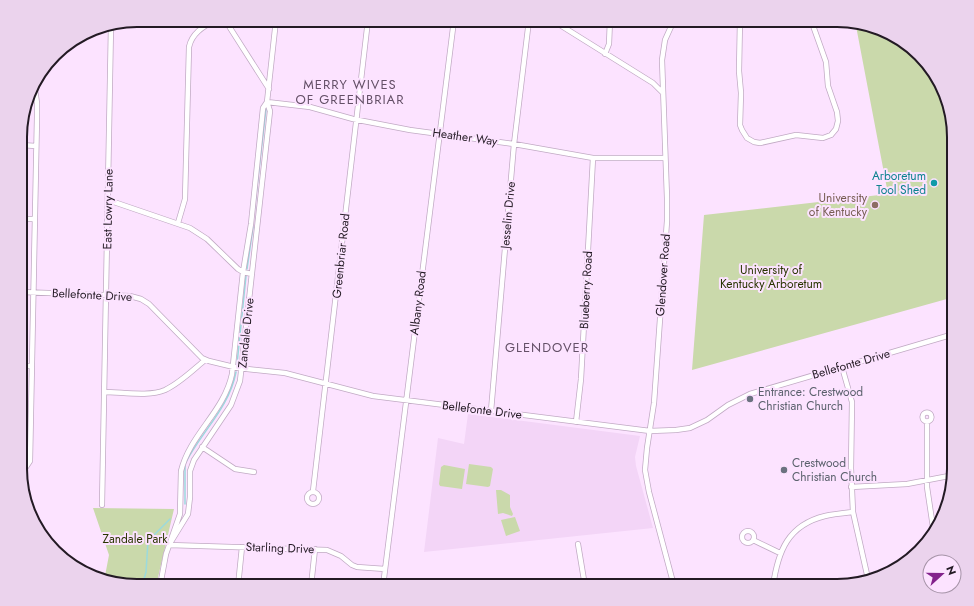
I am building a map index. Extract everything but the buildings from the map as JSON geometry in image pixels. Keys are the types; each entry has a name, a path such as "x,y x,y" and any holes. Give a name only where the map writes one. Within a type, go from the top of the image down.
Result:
{"street":[{"path":"178,223 185,199 189,47 194,34 204,27"},
{"path":"229,27 269,89"},
{"name":"Zandale Drive","path":"169,545 188,514 191,466 233,400 240,382 270,111 268,102 275,27"},
{"name":"Greenbriar Road","path":"313,491 367,27"},
{"name":"Albany Road","path":"384,579 453,27"},
{"name":"Jesselin Drive","path":"491,411 514,144 528,27"},
{"path":"563,27 653,83 663,93"},
{"path":"605,54 609,44 610,27"},
{"name":"Glendover Road","path":"671,27 665,40 662,54 667,221 654,404 645,458 645,470 649,492 673,579"},
{"path":"740,27 740,125 747,138 757,143 790,136 823,138 834,132 837,125 837,112 828,86 826,62 814,27"},
{"name":"East Lowry Lane","path":"102,505 111,31"},
{"path":"27,466 30,461 34,293 37,103 36,94"},
{"name":"Zandale Drive","path":"161,579 164,562 180,514 182,465 192,445 224,398 230,384 243,272 251,224 263,108 268,102"},
{"name":"Heather Way","path":"268,102 310,107 356,119 410,130 514,144 593,158 665,158"},
{"path":"27,145 36,146"},
{"name":"Blueberry Road","path":"576,422 581,379 593,158"},
{"path":"108,200 190,228 202,235 238,269 252,274"},
{"path":"27,219 35,219"},
{"name":"Bellefonte Drive","path":"27,292 130,296 145,301 205,360 233,367 276,372 374,396 650,431 690,428 706,420 728,405 750,394 947,336"},
{"path":"104,392 159,392 169,388 205,360"},
{"path":"27,366 32,366"},
{"path":"842,367 852,402 851,487 853,512 867,574"},
{"path":"927,422 927,481 933,523"},
{"path":"202,447 235,469 254,472"},
{"path":"851,487 902,484 947,477"},
{"path":"774,579 776,564 780,553 791,536 807,523 824,516 853,512"},
{"path":"753,540 780,553"},
{"path":"578,544 584,579"},
{"name":"Starling Drive","path":"169,545 315,549 332,552 341,556 357,567 385,569"},
{"path":"239,579 242,547"},
{"path":"312,579 315,549"}],"shaded area":[{"path":"468,414 640,436 635,457 636,466 653,528 424,552 438,438 464,444"}],"green space":[{"name":"University of Kentucky Arboretum","path":"857,29 879,35 904,50 915,59 932,82 941,102 947,130 947,299 692,370 704,215 888,194"},
{"path":"469,464 491,467 493,469 490,486 466,484"},
{"path":"444,465 465,469 462,489 440,486 441,467"},
{"path":"496,490 501,490 510,495 512,516 503,513 498,514"},
{"name":"Zandale Park","path":"93,508 174,509 158,579 130,579 105,574 109,555"},
{"path":"515,517 520,531 506,536 501,520"}],"waterway":[{"path":"254,213 266,109"},
{"path":"247,269 253,227"},
{"path":"237,364 246,276"},
{"path":"186,462 221,408 227,397 236,372"},
{"path":"185,466 185,504"},
{"path":"144,579 146,572 148,541 170,519"}],"place":[{"name":"Arboretum Tool Shed","path":"934,183"},
{"name":"University of Kentucky","path":"875,205"},
{"name":"Entrance: Crestwood Christian Church","path":"750,399"},
{"name":"Crestwood Christian Church","path":"784,470"}],"district":[{"name":"MERRY WIVES OF GREENBRIAR","path":"350,92"},
{"name":"GLENDOVER","path":"547,347"}]}
